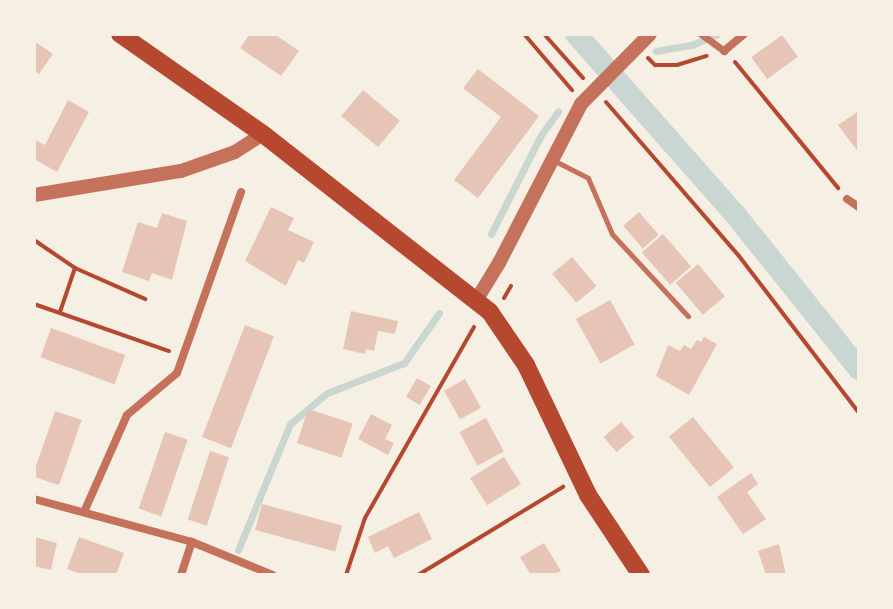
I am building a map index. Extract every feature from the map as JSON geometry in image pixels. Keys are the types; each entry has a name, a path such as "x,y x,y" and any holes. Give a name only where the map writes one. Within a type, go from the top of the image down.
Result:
{"main road":[{"path":"131,37 477,299 506,332 526,365 579,477 641,575"}],"street":[{"path":"477,299 581,104 650,34"},
{"path":"701,34 724,51 744,34"},
{"path":"34,195 181,171 235,152 263,134"},
{"path":"84,512 127,415 177,373 241,192"},
{"path":"847,199 859,207"},
{"path":"34,499 192,542 273,575"},
{"path":"181,575 192,542"}],"lane":[{"path":"552,159 588,178 612,234 688,316"}],"path":[{"path":"524,34 568,82"},
{"path":"544,34 582,77"},
{"path":"636,46 655,65 677,65 724,51 847,199"},
{"path":"604,100 739,256 859,413"},
{"path":"34,240 75,268 145,299"},
{"path":"60,312 75,268"},
{"path":"501,303 511,286"},
{"path":"34,304 183,355"},
{"path":"346,575 365,518 474,327"},
{"path":"418,575 579,477"}],"building":[{"path":"250,34 274,34 299,51 281,76 240,48"},
{"path":"782,35 798,57 767,79 751,57"},
{"path":"34,41 53,54 39,74 34,70"},
{"path":"478,69 539,116 478,198 454,180 501,117 463,88"},
{"path":"363,90 400,121 378,147 341,116"},
{"path":"68,100 89,112 57,172 34,159 34,139 45,145"},
{"path":"859,111 859,153 838,125"},
{"path":"271,207 294,218 288,230 314,242 304,263 298,260 286,286 245,261"},
{"path":"639,212 659,235 643,248 623,226"},
{"path":"162,213 187,221 172,280 152,273 149,281 122,272 138,222 157,228"},
{"path":"663,234 691,266 670,285 642,252"},
{"path":"572,257 596,286 577,303 552,274"},
{"path":"698,264 725,296 703,315 676,283"},
{"path":"610,300 635,345 601,364 576,319"},
{"path":"351,311 398,321 395,334 378,331 374,351 366,349 365,354 343,349"},
{"path":"245,325 274,336 231,448 202,437"},
{"path":"51,328 125,355 115,384 40,357"},
{"path":"704,337 717,344 689,395 656,376 668,345 680,351 684,345 691,349 697,340 701,342"},
{"path":"417,378 431,386 420,405 406,397"},
{"path":"465,379 481,408 460,419 444,391"},
{"path":"308,409 353,424 342,458 297,443"},
{"path":"55,411 81,420 59,485 34,477"},
{"path":"371,414 392,425 385,439 394,443 388,455 358,439"},
{"path":"693,417 734,468 710,487 669,437"},
{"path":"486,418 504,452 477,466 460,432"},
{"path":"621,422 634,437 617,452 604,437"},
{"path":"165,432 188,440 161,516 139,509"},
{"path":"210,451 229,457 207,526 188,519"},
{"path":"504,457 521,484 487,505 470,478"},
{"path":"751,473 758,484 747,492 766,519 743,534 717,497"},
{"path":"262,504 342,525 335,552 255,530"},
{"path":"419,512 432,539 394,558 388,546 375,553 368,537"},
{"path":"34,537 57,543 51,570 34,566"},
{"path":"79,537 124,553 116,575 83,575 67,569"},
{"path":"544,543 561,571 553,575 531,575 520,557"},
{"path":"779,544 786,575 766,575 758,551"}],"waterway":[{"path":"576,34 734,213 859,369"},
{"path":"656,51 694,44 717,34"},
{"path":"491,234 541,135 558,112"},
{"path":"238,550 290,424 327,393 404,363 439,313"}]}
